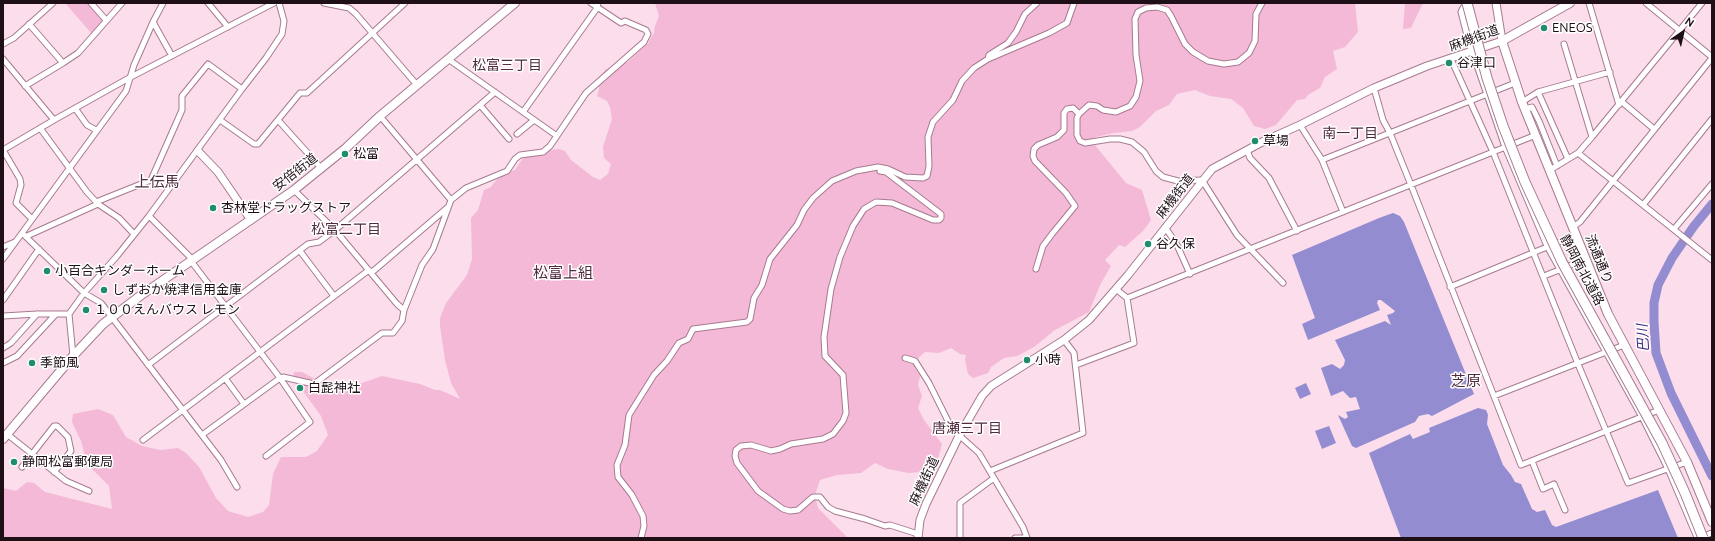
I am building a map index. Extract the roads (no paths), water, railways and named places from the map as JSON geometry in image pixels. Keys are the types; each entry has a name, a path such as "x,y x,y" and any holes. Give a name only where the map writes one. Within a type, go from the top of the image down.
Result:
{"highway":[{"name":"静岡南北道路","path":"1466,3 1494,98 1512,150 1533,201 1574,284 1659,437 1682,487 1701,538"}],"main road":[{"name":"安倍街道","path":"5,436 73,356 112,317 294,190 346,148 380,116 515,3"},
{"name":"麻機街道","path":"1502,41 1570,3"},
{"name":"流通通り","path":"1502,41 1524,105 1536,135 1554,168 1575,231 1608,314 1687,462 1712,522"}],"street":[{"path":"3,44 14,38 53,3"},
{"path":"91,3 106,20"},
{"path":"25,86 78,53 122,3"},
{"path":"3,259 96,130 126,92 129,78 153,22 163,3"},
{"path":"208,3 228,27"},
{"path":"32,219 16,203 21,185 20,179 3,150 129,78 274,3"},
{"path":"73,356 69,314 84,293 117,256 149,216 266,58 282,34 284,21 279,3"},
{"path":"324,3 349,8 418,85"},
{"path":"220,120 254,144 258,144 300,92 307,93 405,3"},
{"path":"202,435 280,378 289,378 314,384 382,333 393,333 402,320 404,310 422,266 434,249 451,200 466,188 507,171 515,159 520,155 543,152 550,146 586,93 614,67 638,48 648,34 646,30 625,21 621,23 598,6 591,3"},
{"path":"988,59 989,54 1008,43 1016,32 1025,14 1037,3"},
{"path":"641,538 644,526 642,516 632,495 618,477 616,465 625,445 629,415 654,375 667,361 679,343 688,339 693,329 747,322 750,319 754,298 762,285 770,259 797,225 804,210 813,198 832,181 856,171 878,167 888,169 905,177 923,178 927,176 929,166 928,138 933,122 953,100 962,81 974,68 988,59 1067,23 1074,3"},
{"path":"1262,3 1256,14 1255,42 1249,53 1238,62 1224,64 1208,61 1193,52 1185,44 1171,16 1166,10 1157,7 1138,12 1135,19 1135,26 1136,55 1140,81 1136,97 1130,106 1116,112 1103,110 1098,106 1089,105 1079,114 1077,118 1077,135 1080,141 1085,143 1120,139 1132,142 1144,152 1156,171 1162,176 1178,181 1202,180 1233,229 1283,283"},
{"path":"1466,3 1462,12 1472,51 1486,95 1505,147 1547,246 1642,417 1668,469 1697,538 1712,533"},
{"path":"1496,3 1502,41"},
{"path":"1589,3 1621,103 1654,129"},
{"path":"1450,287 1534,252 1575,231 1580,222 1712,58 1646,3"},
{"path":"1524,105 1532,107 1539,120 1554,168 1578,153 1592,138 1701,4"},
{"path":"523,112 598,6"},
{"path":"153,22 172,56"},
{"path":"29,24 63,63"},
{"name":"麻機街道","path":"918,536 920,520 926,504 959,436 982,396 991,386 1064,340 1089,320 1116,289 1202,180 1218,165 1374,88 1451,58 1502,41"},
{"path":"1564,44 1592,138"},
{"path":"1451,58 1493,152 1578,364 1628,483 1687,462"},
{"path":"3,59 54,120"},
{"path":"448,59 557,136"},
{"path":"27,236 97,203 151,180 182,110 182,96 208,64 242,89"},
{"path":"1524,105 1538,92 1610,72"},
{"path":"1322,160 1516,83"},
{"path":"1374,88 1383,120 1390,133 1411,185 1450,287 1522,465 1658,410"},
{"path":"148,365 308,244 319,242 335,230 495,92"},
{"path":"1538,92 1568,159"},
{"path":"480,105 509,139"},
{"path":"75,108 87,125 96,130"},
{"path":"1036,269 1044,246 1075,206 1066,193 1036,161 1033,156 1034,149 1038,145 1057,137 1064,130 1064,114 1067,109 1073,108 1079,114"},
{"path":"380,116 451,200"},
{"path":"1643,205 1712,119"},
{"path":"278,120 321,168"},
{"path":"517,134 534,120"},
{"path":"1300,125 1322,160 1343,212"},
{"path":"40,128 87,192 97,203 119,218 134,234"},
{"path":"1127,298 1536,135"},
{"path":"1247,150 1250,158 1269,178 1297,231"},
{"path":"198,151 218,172 251,220"},
{"path":"1578,153 1712,260"},
{"path":"867,168 886,172 941,214 941,218 939,220 933,220 892,203 876,202 864,209 853,226 840,257 831,289 824,337 825,356 843,375 846,413 843,421 832,434 823,439 791,444 780,449 771,450 751,445 741,446 736,450 736,456 737,463 758,491 783,509 790,511 798,510 813,497 820,497 828,508 835,511 885,526 890,525 918,536"},
{"path":"1674,229 1712,184"},
{"path":"294,190 335,230 404,310"},
{"path":"143,440 334,296 370,272 448,208"},
{"path":"149,216 192,260 280,378 310,422 266,456"},
{"path":"1165,227 1177,245 1190,274"},
{"path":"22,233 27,236 84,293 102,303 221,460 237,487"},
{"path":"3,247 15,242"},
{"path":"3,300 39,248"},
{"path":"300,251 334,296"},
{"path":"1544,276 1586,259"},
{"path":"1076,365 1134,343 1127,298 1116,289"},
{"path":"3,348 11,343 37,314"},
{"path":"3,363 17,356 56,314"},
{"path":"3,316 69,314"},
{"path":"990,472 1084,433 1074,353 1064,340"},
{"path":"1494,396 1624,345"},
{"path":"905,358 915,361 929,383 952,429 974,448 994,478 1025,531 1027,538 1015,538"},
{"path":"225,378 244,404"},
{"path":"22,467 54,426 57,426 68,437 71,451 54,472"},
{"path":"5,436 32,454 66,481 89,491"},
{"path":"1532,461 1543,489 1554,484 1565,510"},
{"path":"960,538 960,503 994,478"}],"waterway":[{"name":"巴川","path":"1712,204 1694,226 1672,258 1658,285 1654,303 1656,353 1671,393 1712,476"}],"place":[{"name":"ENEOS","path":"1544,28"},
{"name":"谷津口","path":"1449,63"},
{"name":"草場","path":"1255,141"},
{"name":"松富","path":"345,154"},
{"name":"杏林堂ドラッグストア","path":"213,208"},
{"name":"谷久保","path":"1148,244"},
{"name":"小百合キンダーホーム","path":"47,271"},
{"name":"しずおか焼津信用金庫","path":"104,290"},
{"name":"１００えんバウス レモン","path":"86,310"},
{"name":"小時","path":"1027,360"},
{"name":"季節風","path":"32,363"},
{"name":"白髭神社","path":"300,388"},
{"name":"静岡松富郵便局","path":"14,462"}],"district":[{"name":"松富三丁目","path":"507,65"},
{"name":"南一丁目","path":"1350,133"},
{"name":"上伝馬","path":"157,182"},
{"name":"松富二丁目","path":"346,229"},
{"name":"松富上組","path":"563,273"},
{"name":"芝原","path":"1466,381"},
{"name":"唐瀬三丁目","path":"967,428"}]}
